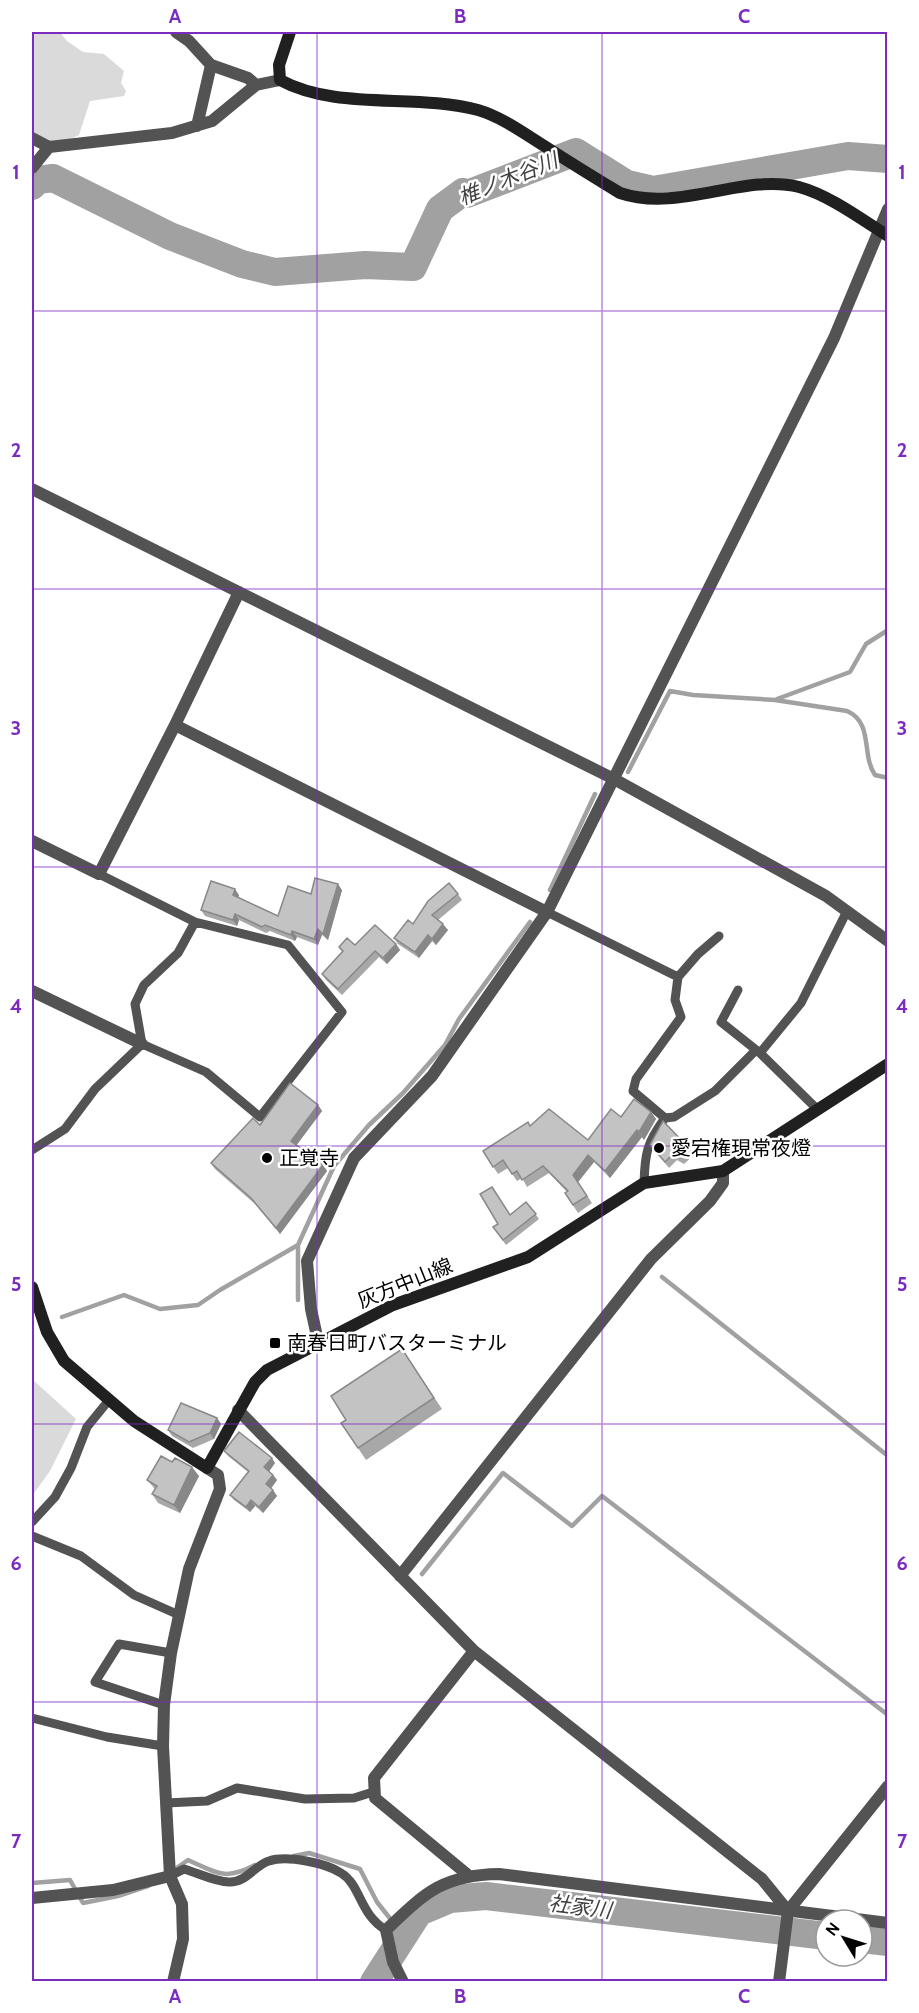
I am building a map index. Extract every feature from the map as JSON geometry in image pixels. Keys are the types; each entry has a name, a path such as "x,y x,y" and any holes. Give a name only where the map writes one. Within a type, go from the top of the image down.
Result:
{"main road":[{"path":"290,32 279,64 280,80 294,87 375,102 420,100 479,110 513,126 620,193 634,197 654,200 756,187 797,187 814,192 883,233"},
{"name":"灰方中山線","path":"207,1468 259,1376 314,1344 393,1305 528,1257 644,1183 723,1171 888,1064"},
{"path":"32,1287 47,1332 64,1360 134,1421 207,1468"}],"street":[{"path":"176,32 189,41 211,65 248,78 256,85"},
{"path":"197,126 211,65"},
{"path":"32,138 49,147 172,133 212,121 256,85 280,80"},
{"path":"32,168 49,147"},
{"path":"314,1344 316,1332 307,1261 354,1158 432,1076 547,912 834,338 883,233 888,209"},
{"path":"32,489 614,779 826,896 888,941"},
{"path":"32,841 99,874 176,725 239,592"},
{"path":"176,725 547,912"},
{"path":"32,991 142,1044"},
{"path":"400,1576 651,1259 710,1201 723,1183 723,1171"},
{"path":"238,1410 474,1651 762,1879 788,1911"},
{"path":"173,1982 183,1939 182,1904 170,1876 163,1746 164,1705 171,1653 189,1569 220,1489 218,1475 207,1468"},
{"path":"468,1875 375,1798 373,1792 374,1778 474,1651"},
{"path":"779,1982 788,1911 888,1786"},
{"path":"403,1982 393,1962 386,1930 418,1900 446,1883 468,1875 499,1874 888,1923"},
{"path":"32,1898 113,1890 170,1876"}],"lane":[{"path":"99,874 195,922 288,945 342,1012 260,1117 206,1072 142,1044"},
{"path":"644,1183 645,1154 650,1139 665,1119 674,1117 715,1092 758,1051 801,1002 847,911"},
{"path":"547,912 678,977"},
{"path":"142,1044 135,1004 144,985 178,953 195,922"},
{"path":"665,1119 633,1091 636,1079 681,1017 675,1000 678,977 698,954 719,936"},
{"path":"738,990 721,1022 758,1051 818,1110"},
{"path":"32,1150 65,1129 95,1089 142,1044"},
{"path":"32,1522 55,1497 71,1468 87,1427 110,1400"},
{"path":"32,1536 81,1556 134,1595 179,1615"},
{"path":"164,1705 95,1682 119,1644 171,1653"},
{"path":"32,1718 107,1737 163,1746"},
{"path":"166,1803 207,1801 237,1788 305,1799 354,1798 373,1792"},
{"path":"170,1876 184,1869 229,1882 242,1880 269,1861 310,1860 341,1872 353,1885 361,1905 377,1925 386,1930"}],"shaded area":[{"path":"32,32 60,32 67,41 83,52 104,54 124,71 121,83 126,91 124,96 90,101 79,135 69,140 32,144"},
{"path":"32,1379 76,1419 50,1471 32,1496"}],"building":[{"path":"315,878 338,884 323,934 318,929 314,939 292,931 291,935 265,925 262,927 235,914 233,920 201,910 211,881 235,889 233,895 278,916 288,886 311,894"},
{"path":"449,883 458,894 432,915 443,924 432,939 428,935 415,952 394,938 408,920 413,924 428,901"},
{"path":"375,925 396,944 383,958 375,951 338,989 322,974 343,951 339,947 347,938 355,945"},
{"name":"正覚寺","path":"290,1083 318,1105 291,1141 323,1165 276,1228 251,1198 211,1163 253,1118 260,1125"},
{"path":"634,1099 651,1112 639,1132 637,1130 605,1171 588,1155 573,1175 587,1196 573,1205 565,1193 568,1191 543,1166 522,1180 517,1171 512,1174 503,1160 493,1167 483,1151 528,1122 530,1126 549,1109 588,1140 611,1109 621,1117"},
{"path":"663,1121 690,1149 680,1158 673,1154 665,1162 650,1145"},
{"path":"492,1187 510,1215 526,1202 536,1214 503,1240 493,1227 498,1224 480,1194"},
{"path":"402,1349 434,1398 358,1448 341,1423 346,1420 331,1396"},
{"path":"181,1403 217,1418 210,1433 189,1442 168,1430"},
{"path":"239,1432 272,1458 264,1467 273,1475 266,1484 273,1490 259,1507 251,1500 246,1507 230,1495 249,1471 224,1451"},
{"path":"161,1456 172,1462 175,1458 192,1467 174,1505 152,1494 157,1486 147,1480"}],"waterway":[{"name":"椎ノ木谷川","path":"32,186 38,180 53,178 170,236 242,264 275,272 365,265 413,267 440,209 463,192 467,194 576,152 627,184 653,190 848,156 888,159"},
{"path":"777,699 850,672 866,644 888,630"},
{"path":"628,772 670,691 693,695 775,700 847,711 861,723 875,775 888,778"},
{"path":"550,890 595,794"},
{"path":"298,1300 298,1245 334,1166 369,1125 403,1093 445,1045 459,1019 530,922"},
{"path":"62,1317 124,1295 160,1309 198,1305 298,1245"},
{"path":"662,1277 888,1456"},
{"path":"422,1574 503,1473 572,1526 602,1496 888,1715"},
{"path":"294,1856 309,1853 360,1869 377,1902 403,1935"},
{"path":"171,1872 188,1860 214,1872 228,1874 255,1865"},
{"path":"32,1883 70,1880 83,1903 118,1896 148,1886"},
{"name":"社家川","path":"374,1982 419,1912 450,1899 486,1896 814,1935"},
{"name":"社家川","path":"874,1940 888,1942"}],"place":[{"name":"愛宕権現常夜燈","path":"659,1148"},
{"name":"正覚寺","path":"267,1158"},
{"name":"南春日町バスターミナル","path":"275,1343"}]}
